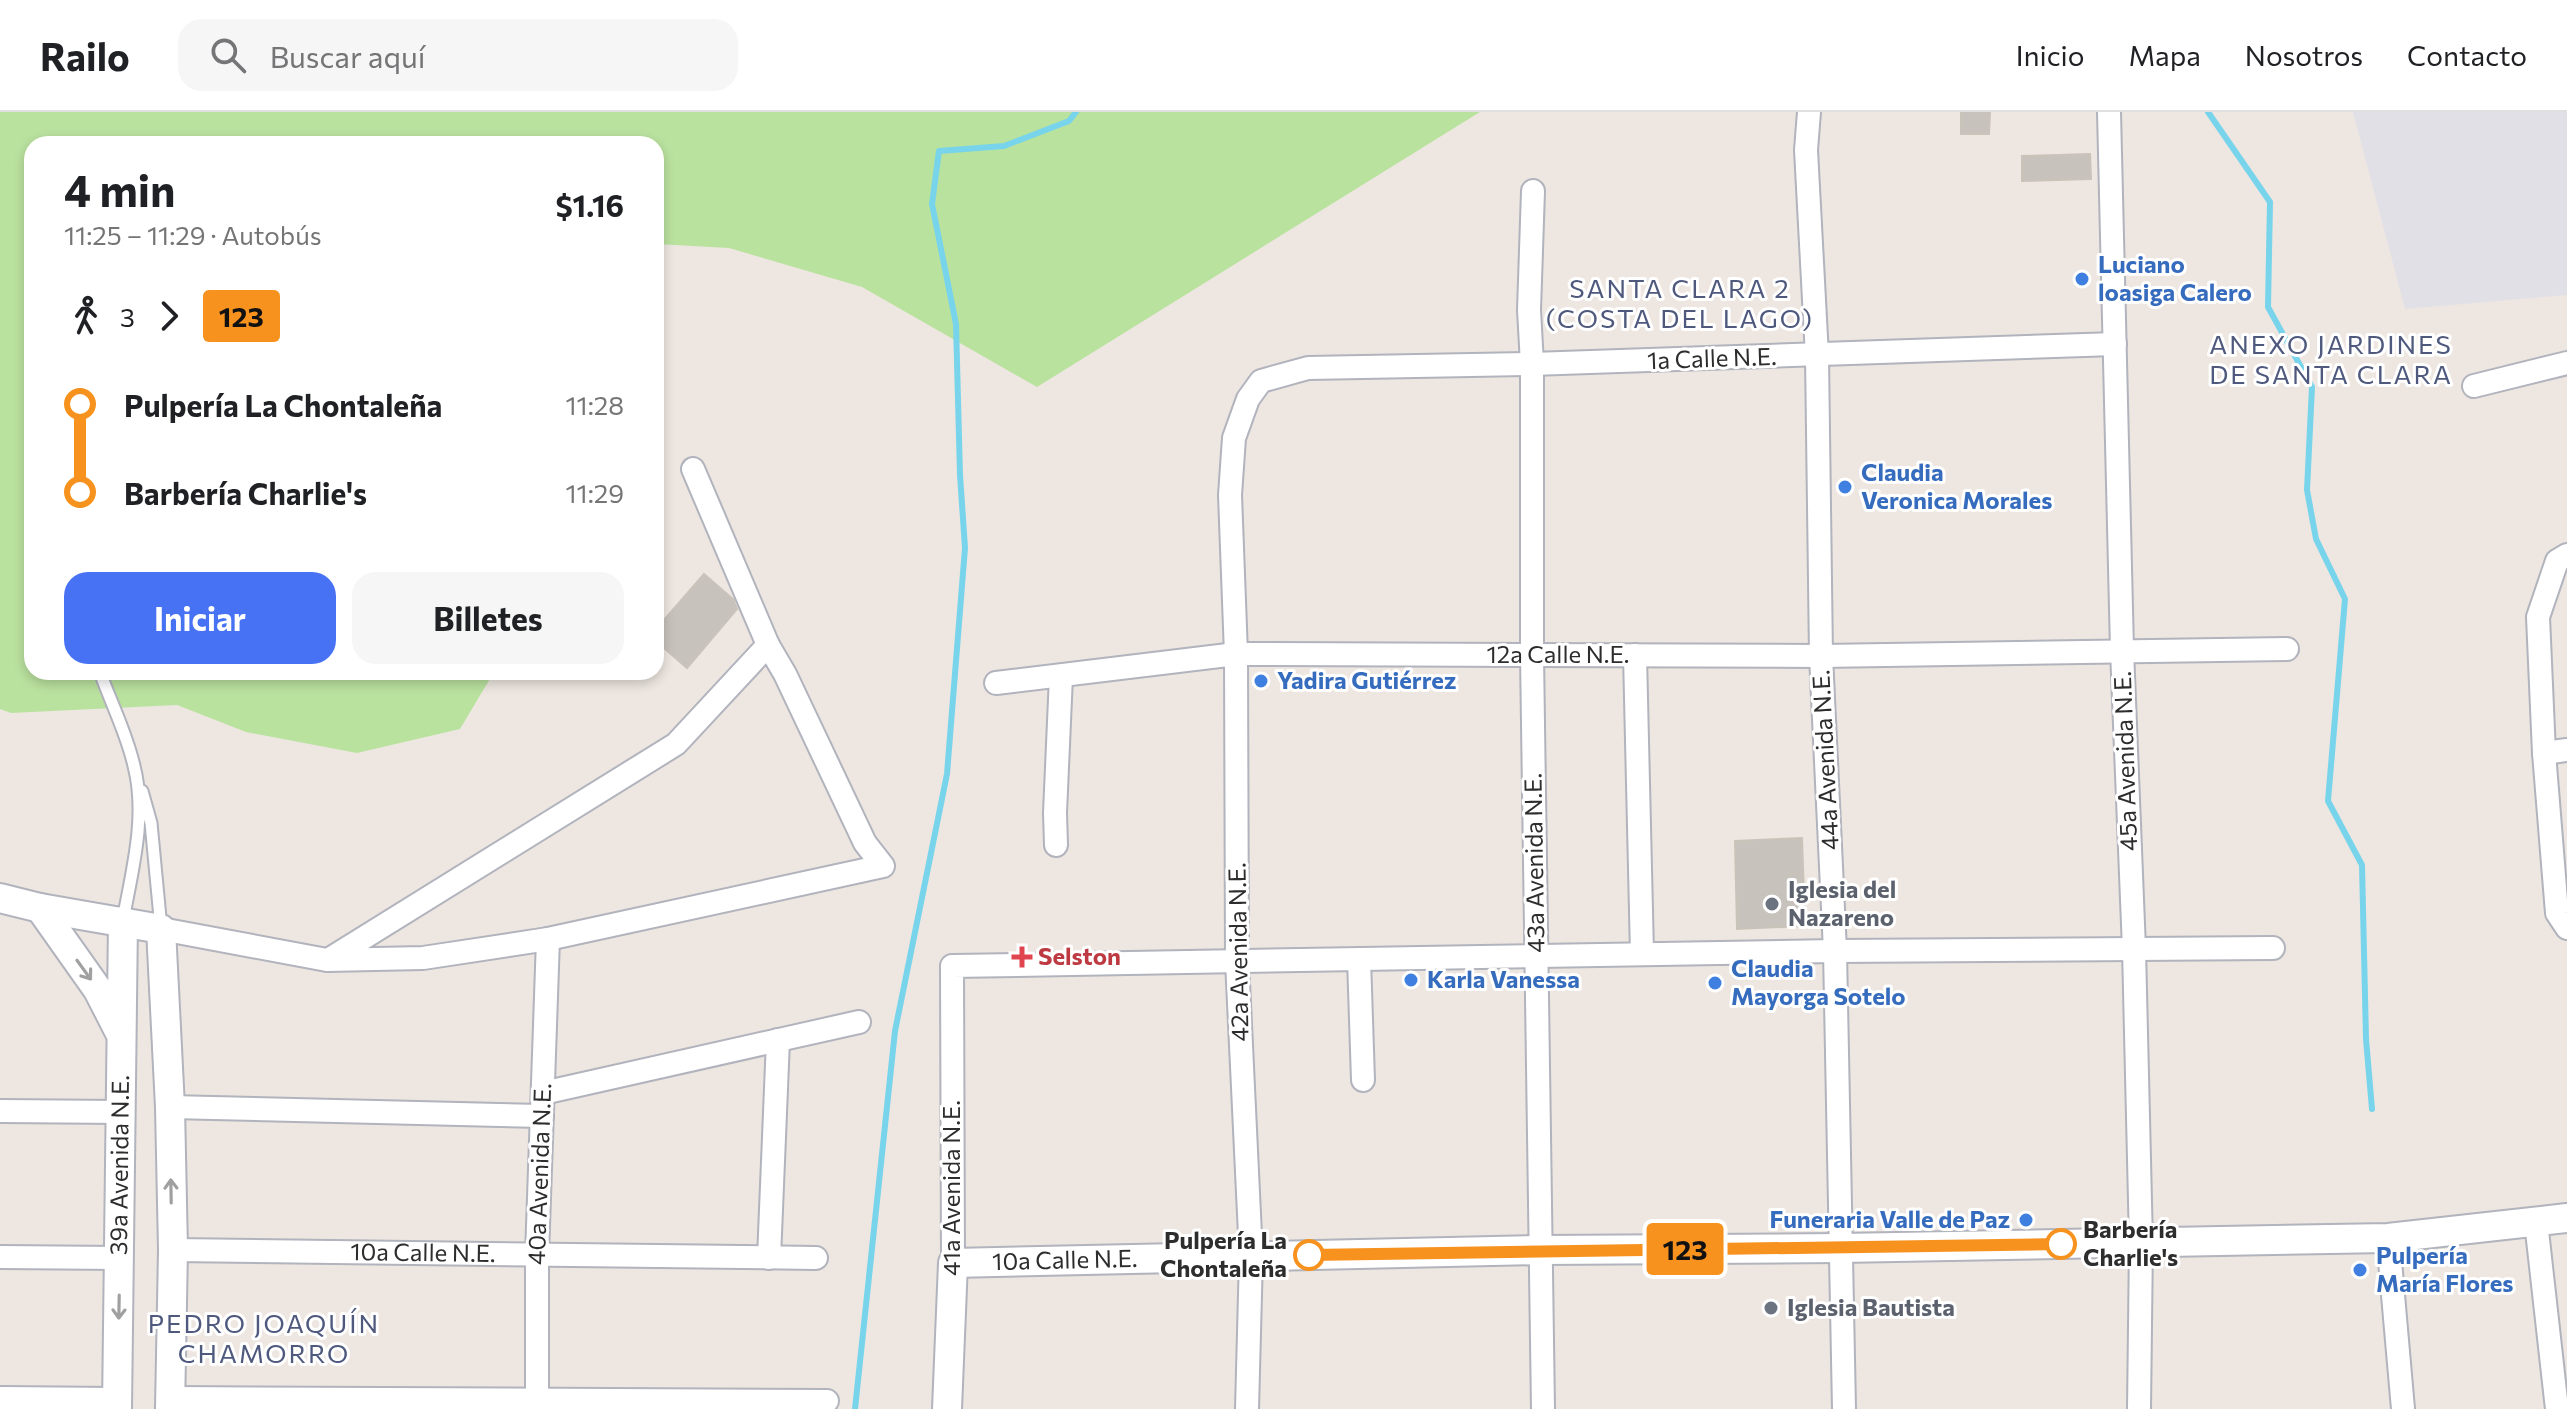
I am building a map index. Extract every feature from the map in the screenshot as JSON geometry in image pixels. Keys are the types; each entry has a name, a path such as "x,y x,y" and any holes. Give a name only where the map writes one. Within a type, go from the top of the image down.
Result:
{"street":[{"name":"44a Avenida N.E.","path":"1809,112 1806,150 1817,356 1821,656 1835,951 1844,1409"},
{"name":"45a Avenida N.E.","path":"2109,112 2141,1243 2139,1409"},
{"name":"43a Avenida N.E.","path":"1533,191 1529,310 1543,1409"},
{"name":"1a Calle N.E.","path":"1230,495 1234,438 1248,399 1261,381 1308,368 1817,356 2115,344"},
{"path":"2474,386 2567,363"},
{"path":"0,898 327,960 423,958 548,939 883,866 865,843 785,674 768,645 693,469"},
{"name":"42a Avenida N.E.","path":"1230,495 1236,654 1237,961 1251,1256 1247,1409"},
{"path":"2567,555 2557,561 2538,617 2544,753 2557,913 2567,928"},
{"path":"327,960 676,744 768,645"},
{"name":"12a Calle N.E.","path":"996,683 1236,654 1821,656 2287,649"},
{"path":"1635,655 1642,954"},
{"path":"1056,845 1061,676"},
{"path":"2544,753 2567,750"},
{"path":"40,908 98,990 121,1037"},
{"name":"39a Avenida N.E.","path":"117,1404 123,921"},
{"name":"39a Avenida N.E.","path":"161,929 173,1250 170,1403"},
{"name":"40a Avenida N.E.","path":"537,1405 537,1255 548,939"},
{"path":"1237,961 1835,951 2273,948"},
{"path":"1359,959 1363,1080"},
{"name":"41a Avenida N.E.","path":"947,1409 953,1263 952,966 1237,961"},
{"path":"543,1093 859,1022"},
{"path":"769,1258 778,1040"},
{"path":"170,1107 542,1116"},
{"path":"0,1111 122,1112"},
{"name":"10a Calle N.E.","path":"953,1263 1541,1250 2388,1238 2567,1218"},
{"path":"2536,1222 2557,1409"},
{"path":"2388,1238 2403,1409"},
{"name":"10a Calle N.E.","path":"173,1250 816,1258"},
{"path":"0,1257 120,1258"},
{"path":"0,1398 117,1404"},
{"path":"170,1403 537,1405 827,1401"}],"lane":[{"path":"103,680 151,823 161,929"},
{"path":"123,921 138,832 138,792 134,766"}],"shaded area":[{"path":"2353,112 2567,112 2567,295 2405,309"}],"green space":[{"path":"0,112 1480,112 1037,387 862,287 729,248 664,244 664,136 24,136 24,680 489,680 460,729 357,753 246,732 177,705 11,713 0,709"}],"building":[{"path":"1961,112 1990,112 1989,134 1961,134"},
{"path":"2090,154 2091,179 2022,181 2022,156"},
{"path":"704,574 733,599 737,609 687,668 664,648 664,620"},
{"path":"1802,838 1805,926 1737,929 1735,841"}],"waterway":[{"path":"855,1409 895,1031 947,774 965,548 956,324 932,204 939,151 1004,146 1069,121 1076,112"},
{"path":"2208,112 2270,202 2268,307 2312,387 2307,490 2316,539 2345,599 2328,801 2362,865 2366,1039 2372,1109"}],"bus line":[{"name":"123","path":"1309,1255 2061,1244"}],"place":[{"name":"Luciano loasiga Calero","path":"2082,279"},
{"name":"Claudia Veronica Morales","path":"1845,487"},
{"name":"Yadira Gutiérrez","path":"1261,681"},
{"name":"Iglesia del Nazareno","path":"1772,904"},
{"name":"Selston","path":"1022,957"},
{"name":"Karla Vanessa","path":"1411,980"},
{"name":"Claudia Mayorga Sotelo","path":"1715,983"},
{"name":"Funeraria Valle de Paz","path":"2026,1220"},
{"name":"Barbería Charlie's","path":"2061,1244"},
{"name":"Pulpería La Chontaleña","path":"1309,1255"},
{"name":"Pulpería María Flores","path":"2360,1270"},
{"name":"Iglesia Bautista","path":"1771,1308"}],"district":[{"name":"SANTA CLARA 2 (COSTA DEL LAGO)","path":"1680,304"},
{"name":"ANEXO JARDINES DE SANTA CLARA","path":"2331,360"},
{"name":"PEDRO JOAQUÍN CHAMORRO","path":"264,1339"}]}
